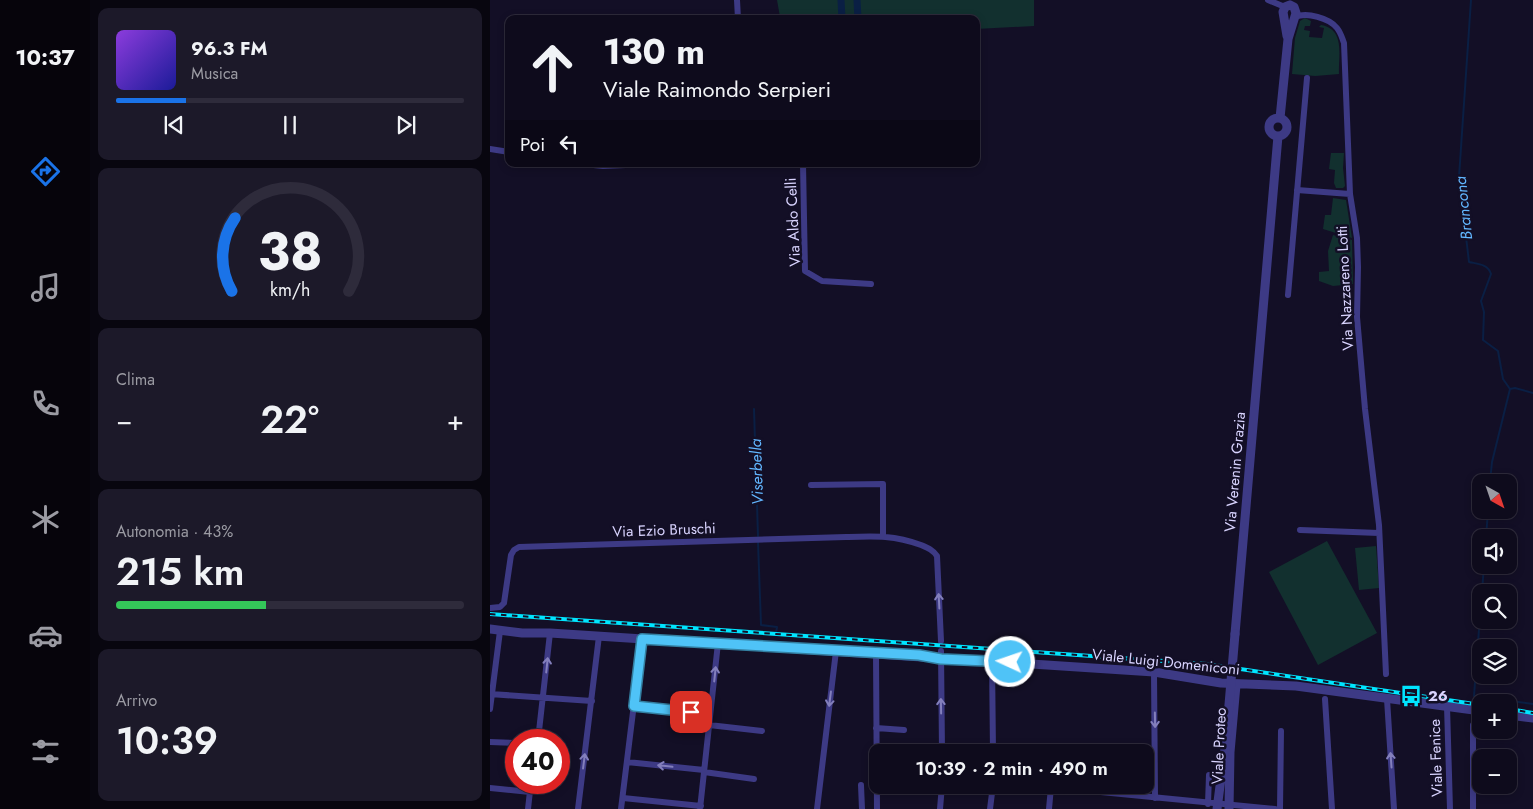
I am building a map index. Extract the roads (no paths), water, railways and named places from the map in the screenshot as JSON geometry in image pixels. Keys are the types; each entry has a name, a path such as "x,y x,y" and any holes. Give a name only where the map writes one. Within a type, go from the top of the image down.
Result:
{"street":[{"path":"737,0 738,15"},
{"path":"1268,0 1290,5"},
{"name":"Via Nazzareno Lotti","path":"1290,5 1334,25 1342,36 1345,54 1350,194 1357,238 1357,317 1365,409 1376,492 1386,674"},
{"name":"Via Verenin Grazia","path":"1216,809 1225,748 1278,136 1271,133 1269,126 1273,120 1280,118 1288,39 1295,17 1290,5 1283,12 1288,39"},
{"path":"1295,17 1302,14 1312,15"},
{"path":"1288,295 1307,78"},
{"path":"490,149 505,151"},
{"name":"Via Aldo Celli","path":"802,167 805,271 822,281 871,284"},
{"path":"1297,190 1350,194"},
{"path":"811,485 883,484 883,536"},
{"path":"1300,530 1379,533"},
{"name":"Via Ezio Bruschi","path":"492,608 500,607 504,603 511,556 514,550 519,547 883,536 906,540 931,549 934,552 937,561 942,641"},
{"name":"Viale Luigi Domeniconi","path":"490,629 522,633 550,633 836,651 941,655 1154,672 1236,685 1296,686 1472,709"},
{"path":"490,709 500,631"},
{"path":"539,729 550,633"},
{"path":"578,809 599,636"},
{"path":"621,809 642,639"},
{"path":"623,798 700,808 718,644"},
{"path":"817,809 836,651"},
{"path":"876,653 876,744"},
{"path":"941,655 942,744"},
{"path":"992,660 993,744"},
{"path":"1154,672 1155,798"},
{"name":"Viale Proteo","path":"1230,807 1230,752 1236,685"},
{"path":"491,694 592,701"},
{"path":"1325,699 1332,809"},
{"path":"1386,699 1394,809"},
{"path":"634,706 710,714"},
{"name":"Viale Fenice","path":"1447,706 1450,809"},
{"path":"1517,716 1533,718"},
{"path":"709,725 762,731"},
{"path":"876,728 904,730"},
{"path":"1280,809 1281,731"},
{"path":"1473,739 1473,809"},
{"path":"490,742 505,743"},
{"path":"626,762 754,779"},
{"path":"1208,775 1208,804"},
{"path":"861,785 862,809"},
{"path":"490,788 505,790"},
{"path":"528,809 530,794"},
{"path":"877,794 877,809"},
{"path":"940,809 941,794"},
{"path":"990,809 992,794"},
{"path":"1049,809 1050,794"},
{"path":"1117,794 1230,807 1275,809"}],"waterway":[{"path":"841,0 842,15"},
{"path":"857,0 858,15"},
{"name":"Brancona","path":"1471,0 1459,177 1469,262 1485,266 1491,274 1481,301 1484,312 1483,340 1498,351 1503,379 1510,389"},
{"name":"Brancona","path":"1510,389 1515,388 1533,393"},
{"name":"Brancona","path":"1491,474 1510,389"},
{"name":"Viserbella","path":"754,409 758,536"},
{"name":"Brancona","path":"1487,519 1487,529"},
{"name":"Viserbella","path":"758,542 761,625 777,627 776,633"},
{"name":"Brancona","path":"1483,574 1483,584"},
{"name":"Brancona","path":"1479,629 1474,696 1533,704"}],"railway":[{"path":"490,614 1207,664 1472,704"},
{"path":"1517,710 1533,713"}],"place":[{"name":"26","path":"1411,696"}]}
